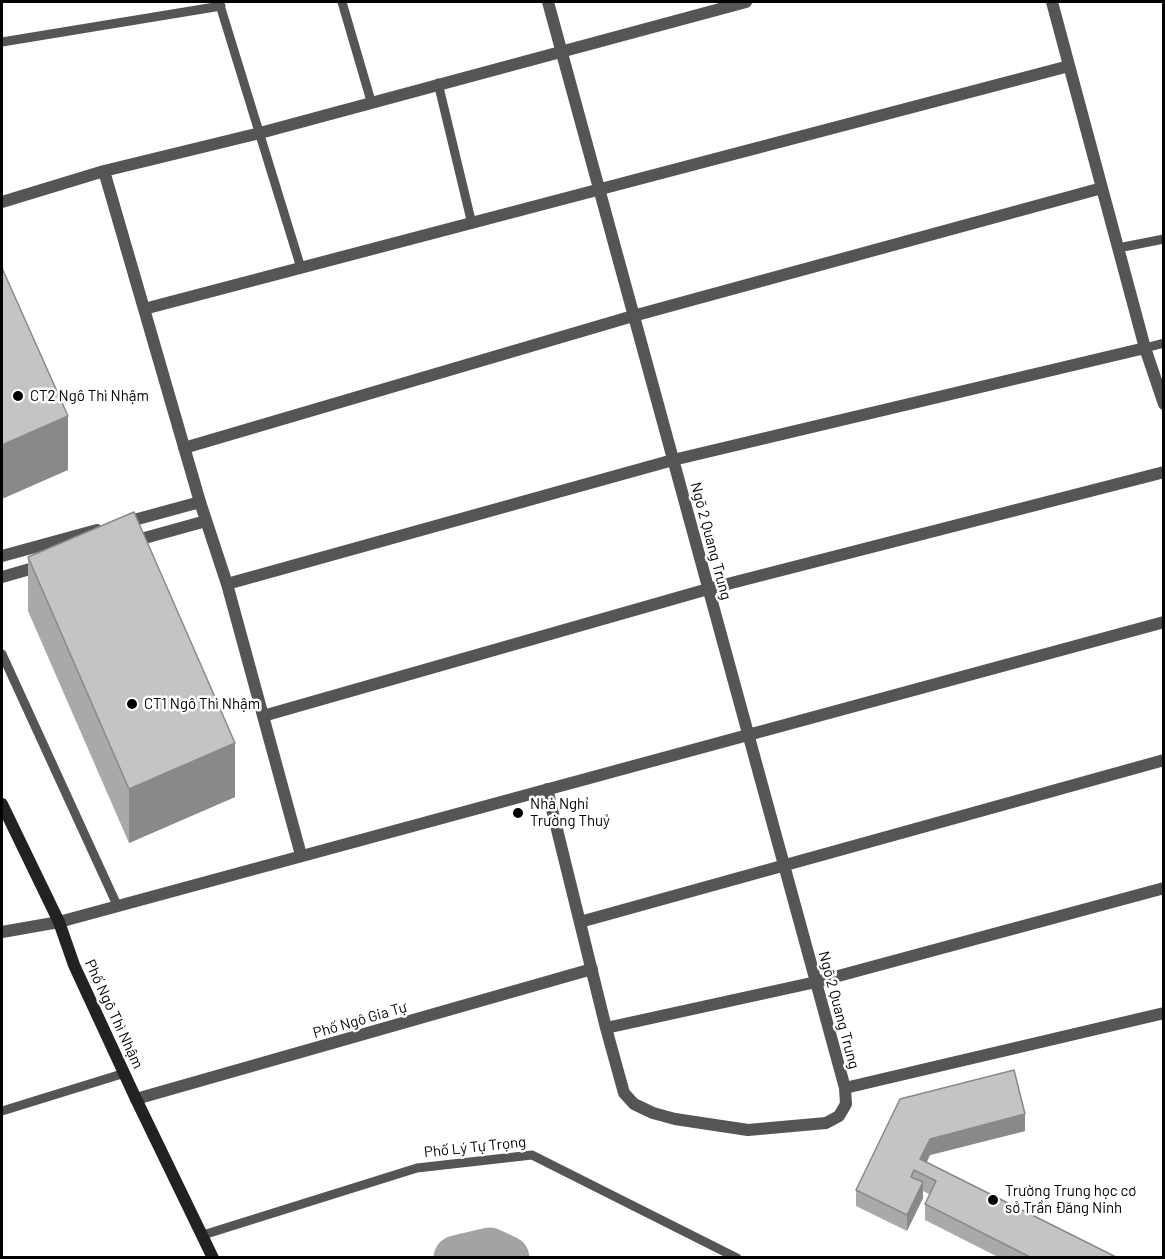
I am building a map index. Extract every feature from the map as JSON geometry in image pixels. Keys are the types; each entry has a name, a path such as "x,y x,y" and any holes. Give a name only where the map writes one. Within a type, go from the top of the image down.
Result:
{"main road":[{"name":"Phố Ngô Thì Nhậm","path":"2,804 59,922 74,965 136,1099 213,1257"}],"street":[{"name":"Ngõ 2 Quang Trung","path":"548,2 845,1088"},
{"path":"2,202 104,171 260,133 371,101 746,2"},
{"path":"1052,2 1145,348 1164,404"},
{"path":"144,309 1069,66"},
{"path":"104,171 226,585 301,855"},
{"path":"184,448 633,316 1102,188"},
{"path":"226,585 673,460 1145,348"},
{"path":"263,716 708,589 1164,472"},
{"path":"2,556 200,502"},
{"path":"119,544 206,521"},
{"path":"2,577 55,562"},
{"path":"2,932 59,922 1164,622"},
{"path":"580,922 1164,760"},
{"path":"547,789 624,1093 634,1104 653,1113 748,1130 826,1123 844,1111 845,1088 1164,1013"},
{"path":"606,1028 816,981 1164,888"},
{"name":"Phố Ngô Gia Tự","path":"136,1099 591,969"}],"lane":[{"path":"342,2 371,101"},
{"path":"2,42 220,4 301,268"},
{"path":"438,83 472,224"},
{"path":"1118,248 1164,239"},
{"path":"1145,348 1164,343"},
{"path":"2,654 117,905"},
{"path":"2,1111 124,1073"},
{"name":"Phố Lý Tự Trọng","path":"203,1235 417,1168 532,1155 737,1257"}],"building":[{"path":"2,268 68,416 2,445"},
{"name":"CT1 Ngô Thì Nhậm","path":"134,512 235,743 129,789 28,557"},
{"path":"1014,1070 1025,1114 930,1139 920,1159 1116,1257 1030,1257 925,1204 936,1181 914,1170 911,1177 923,1182 907,1215 856,1190 900,1099"}],"waterway":[{"path":"456,1258 490,1250 507,1258"}],"place":[{"name":"CT2 Ngô Thì Nhậm","path":"18,396"},
{"name":"CT1 Ngô Thì Nhậm","path":"132,704"},
{"name":"Nhà Nghỉ Trường Thuỷ","path":"518,813"},
{"name":"Trường Trung học cơ sở Trần Đăng Ninh","path":"993,1200"}]}
